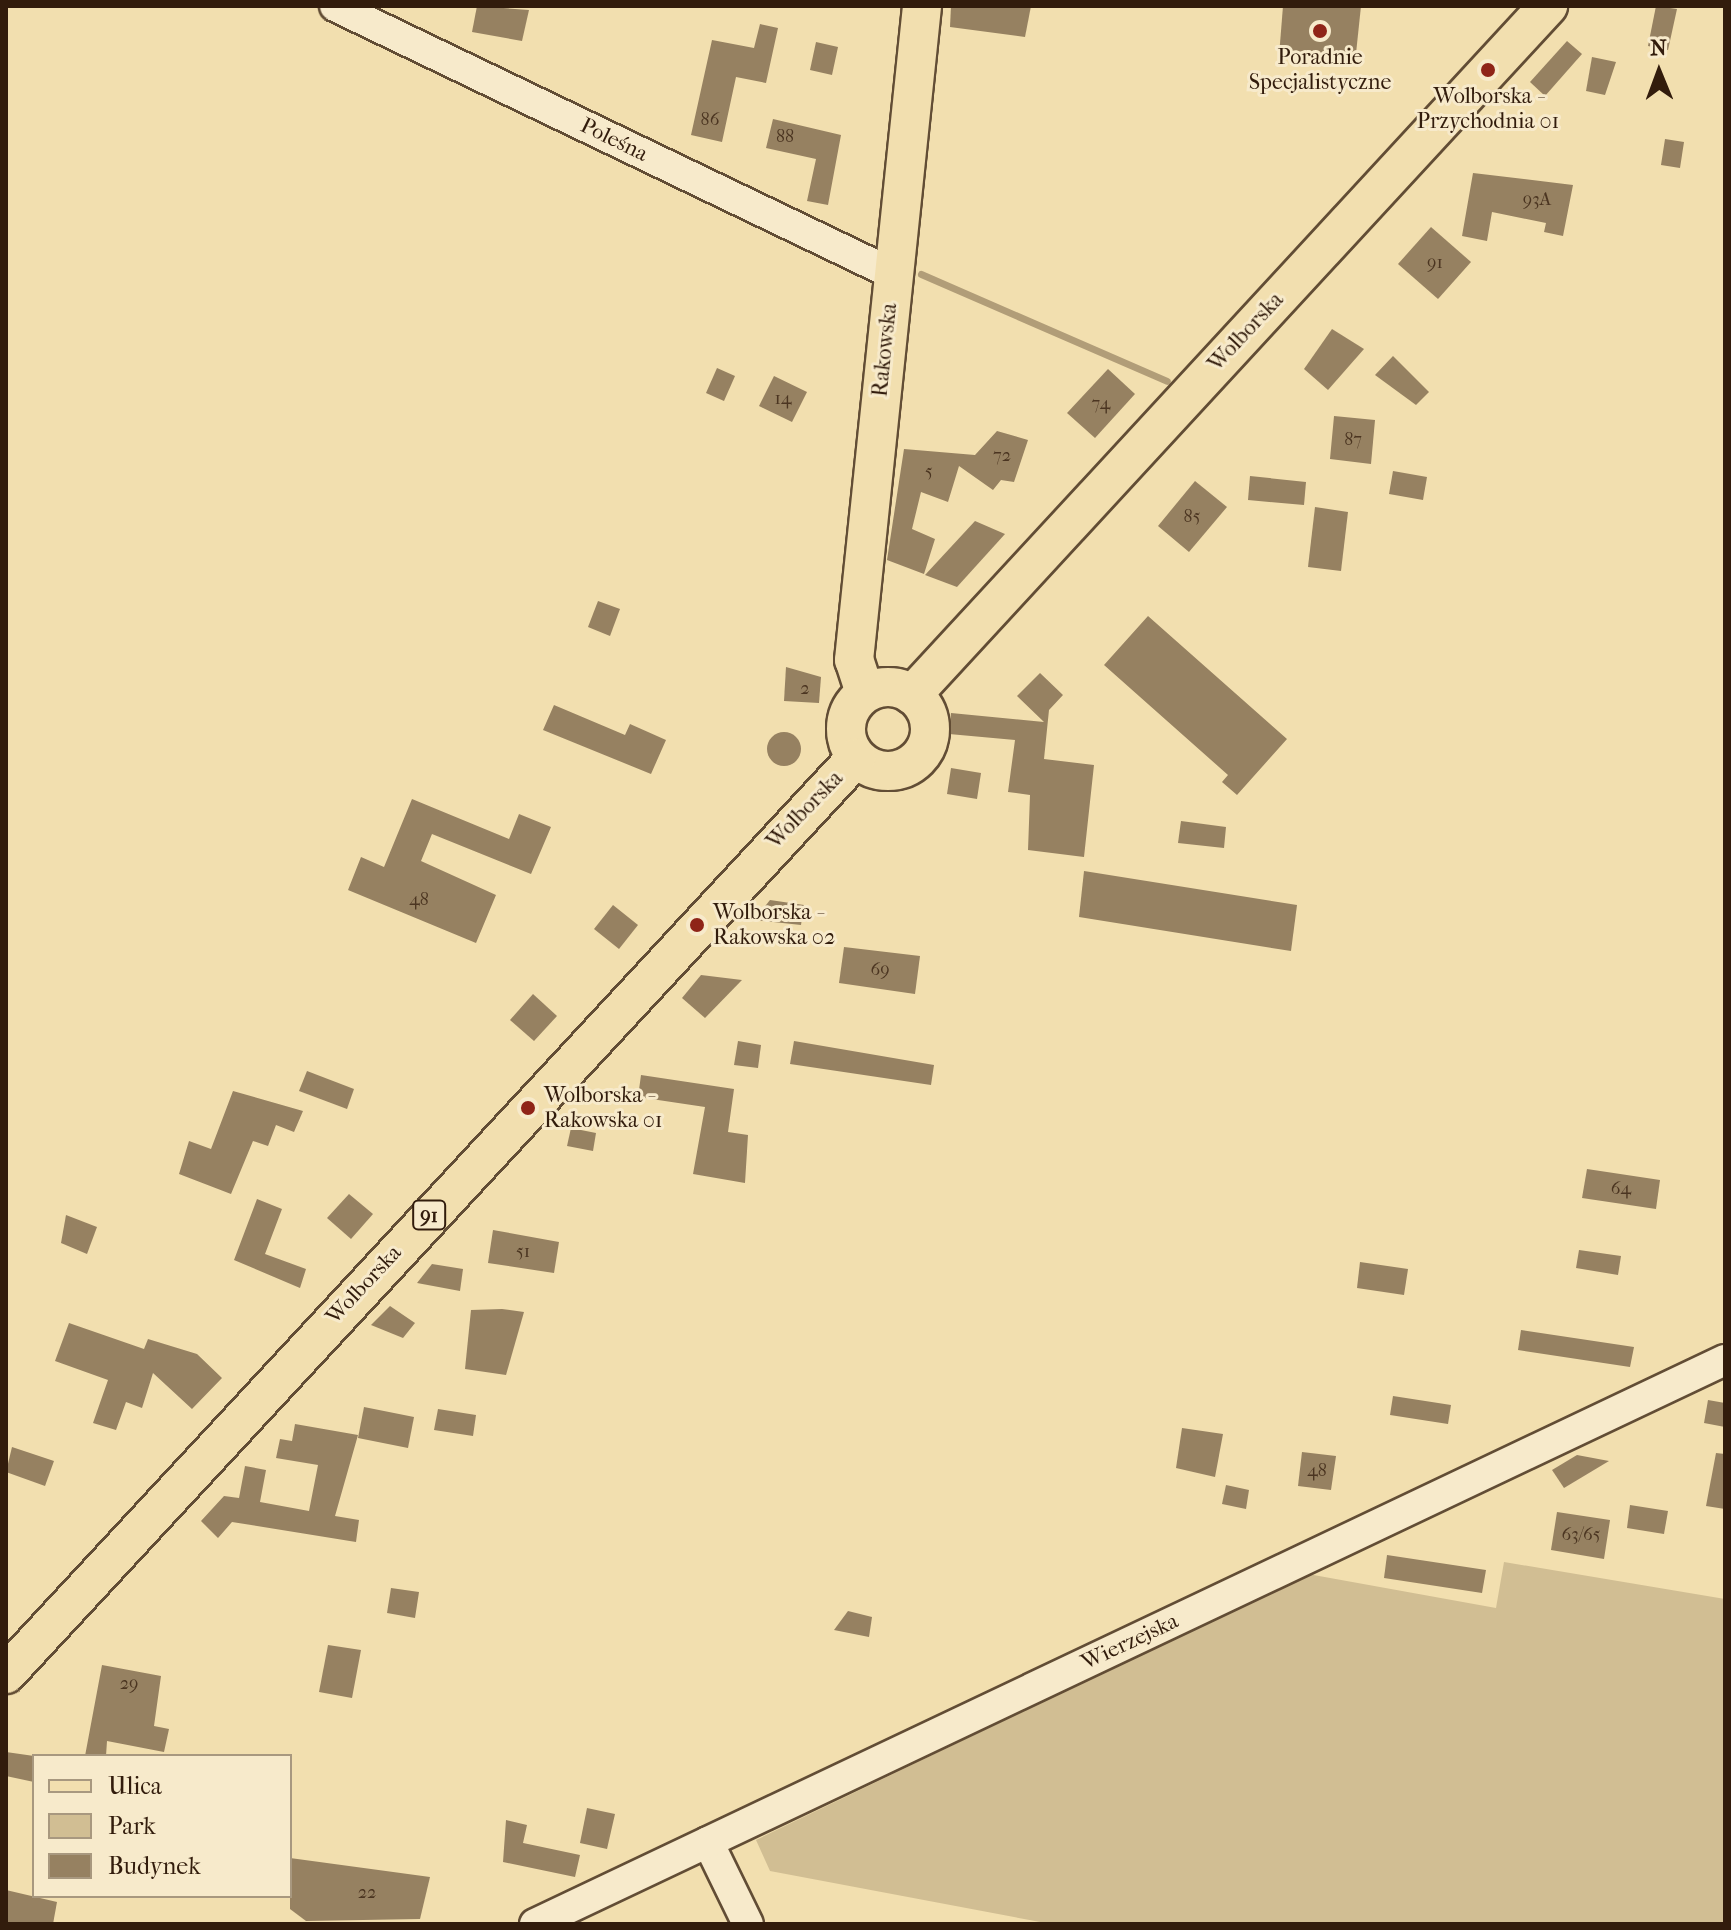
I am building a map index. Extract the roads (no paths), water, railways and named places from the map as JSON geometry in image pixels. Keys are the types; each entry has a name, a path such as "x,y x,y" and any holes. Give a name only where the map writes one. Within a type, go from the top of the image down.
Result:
{"main road":[{"name":"Rakowska","path":"865,693 854,660 922,6"},
{"name":"Wolborska","path":"912,695 1548,6"},
{"path":"894,687 912,695 930,725 919,759 887,772 856,758 845,724 865,693 894,687"},
{"name":"Wolborska","path":"6,1674 856,758"}],"street":[{"name":"Poleśna","path":"335,6 893,274"},
{"name":"Wierzejska","path":"535,1924 1725,1360"},
{"path":"708,1842 748,1924"}],"waterway":[{"path":"921,274 1167,381"}],"place":[{"name":"Poradnie Specjalistyczne","path":"1320,31"},
{"name":"Wolborska - Przychodnia 01","path":"1488,70"},
{"name":"Wolborska - Rakowska 02","path":"697,925"},
{"name":"Wolborska - Rakowska 01","path":"528,1108"}]}
